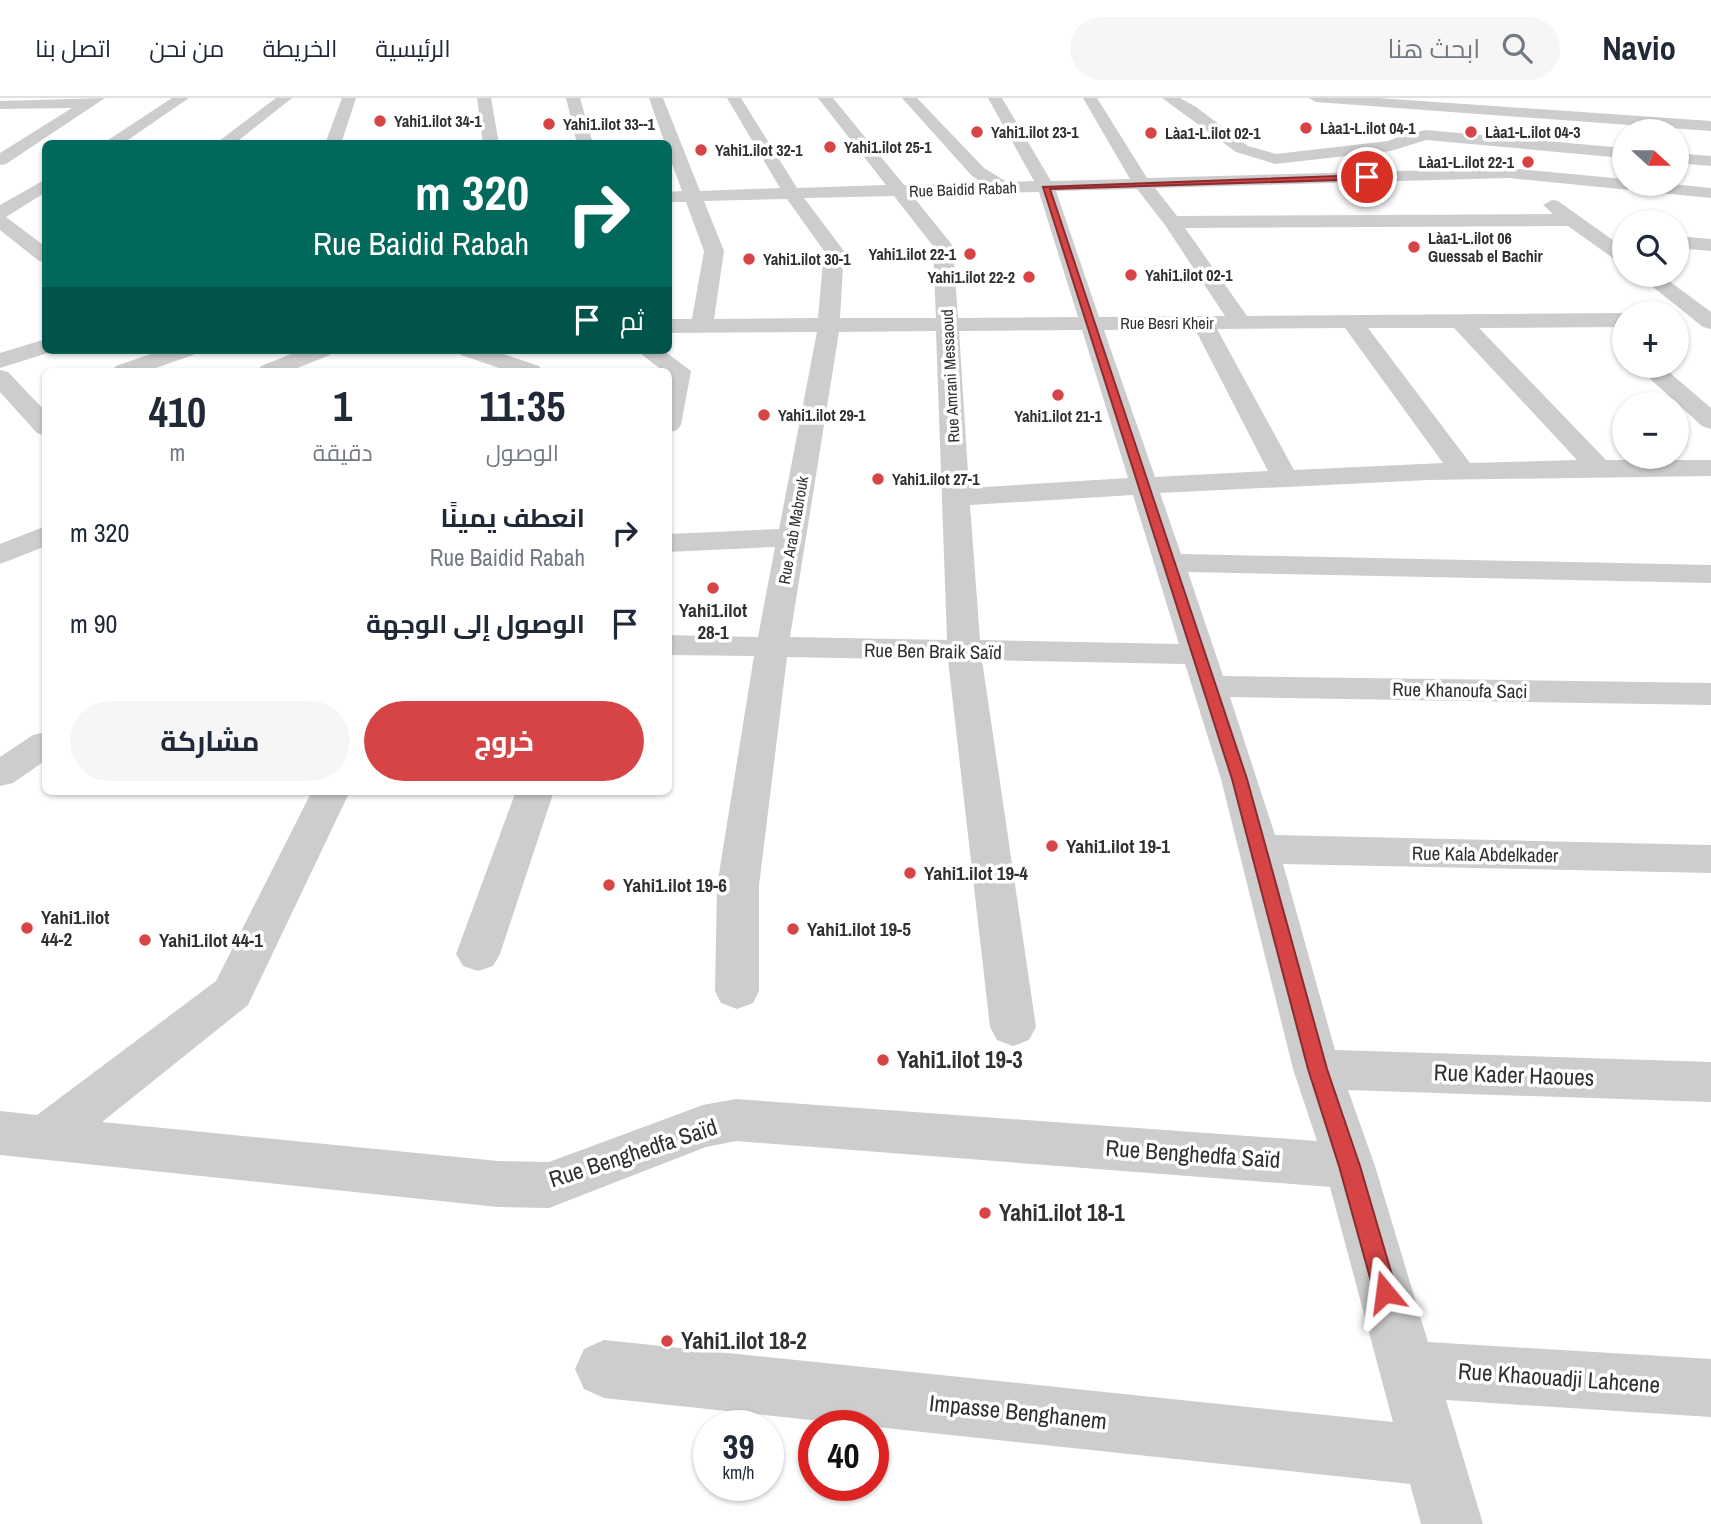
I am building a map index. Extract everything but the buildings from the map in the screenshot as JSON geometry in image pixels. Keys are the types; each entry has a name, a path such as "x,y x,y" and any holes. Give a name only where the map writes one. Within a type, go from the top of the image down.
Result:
{"street":[{"path":"116,140 182,98"},
{"path":"228,140 285,98"},
{"path":"333,140 349,98"},
{"path":"484,98 490,140"},
{"path":"573,98 584,140"},
{"path":"656,98 715,251 702,326"},
{"name":"Rue Arab Mabrouk","path":"734,98 792,194 834,251 829,325 772,648 738,886 737,991"},
{"name":"Rue Amrani Messaoud","path":"825,98 943,246 964,652 1013,1027"},
{"path":"909,98 978,172 1004,188"},
{"path":"995,98 1046,187 1240,779 1317,1069 1350,1166 1452,1524"},
{"path":"1090,98 1142,184 1172,222 1241,323"},
{"path":"1169,98 1191,110 1242,149 1275,159 1391,146 1412,137 1426,135 1612,152"},
{"path":"1317,98 1494,105 1625,119"},
{"path":"0,105 94,100"},
{"path":"0,160 94,100"},
{"path":"1689,124 1711,126"},
{"path":"28,125 55,125"},
{"path":"1471,138 1508,173 1612,248"},
{"path":"0,146 24,145"},
{"path":"1689,159 1711,161"},
{"name":"Rue Baidid Rabah","path":"672,197 1508,173 1711,192"},
{"path":"0,217 42,187"},
{"path":"0,217 34,215"},
{"path":"0,217 42,254"},
{"path":"1172,222 1572,220"},
{"path":"1592,234 1612,236"},
{"path":"1689,243 1711,245"},
{"path":"1664,287 1709,321"},
{"path":"1597,320 1612,333"},
{"name":"Rue Besri Kheir","path":"672,326 1612,320"},
{"path":"1689,320 1709,321"},
{"path":"1460,321 1597,466"},
{"path":"1352,322 1461,469"},
{"path":"1203,323 1285,478"},
{"path":"0,361 42,347"},
{"path":"133,368 173,354"},
{"path":"277,368 312,354"},
{"path":"654,354 679,371 672,405"},
{"path":"471,357 518,368"},
{"path":"0,377 35,401 42,418"},
{"path":"1662,378 1711,421"},
{"path":"957,497 1461,469 1597,466 1711,468"},
{"path":"0,542 42,526"},
{"path":"0,542 42,536"},
{"path":"672,543 791,537"},
{"path":"1168,563 1711,574"},
{"name":"Rue Ben Braik Saïd","path":"672,645 964,652 1203,670"},
{"name":"Rue Khanoufa Saci","path":"1203,670 1711,694"},
{"path":"0,774 42,746"},
{"path":"23,1135 232,993 329,795"},
{"path":"478,954 534,795"},
{"name":"Rue Kala Abdelkader","path":"1259,849 1711,859"},
{"name":"Rue Kader Haoues","path":"1317,1069 1711,1082"},
{"name":"Rue Benghedfa Saïd","path":"23,1135 498,1184 549,1185 703,1126 736,1120 1350,1166"},
{"name":"Rue Khaouadji Lahcene","path":"1407,1368 1711,1388"},
{"name":"Impasse Benghanem","path":"604,1369 1433,1456"}],"place":[{"name":"Yahi1.ilot 34-1","path":"380,121"},
{"name":"Yahi1.ilot 33--1","path":"549,124"},
{"name":"Làa1-L.ilot 04-1","path":"1306,128"},
{"name":"Yahi1.ilot 23-1","path":"977,132"},
{"name":"Làa1-L.ilot 04-3","path":"1471,132"},
{"name":"Làa1-L.ilot 02-1","path":"1151,133"},
{"name":"Yahi1.ilot 25-1","path":"830,147"},
{"name":"Yahi1.ilot 32-1","path":"701,150"},
{"name":"Làa1-L.ilot 22-1","path":"1528,162"},
{"name":"Làa1-L.ilot 06 Guessab el Bachir","path":"1414,247"},
{"name":"Yahi1.ilot 22-1","path":"970,254"},
{"name":"Yahi1.ilot 30-1","path":"749,259"},
{"name":"Yahi1.ilot 02-1","path":"1131,275"},
{"name":"Yahi1.ilot 22-2","path":"1029,277"},
{"name":"Yahi1.ilot 21-1","path":"1058,395"},
{"name":"Yahi1.ilot 29-1","path":"764,415"},
{"name":"Yahi1.ilot 27-1","path":"878,479"},
{"name":"Yahi1.ilot 28-1","path":"713,588"},
{"name":"Yahi1.ilot 19-1","path":"1052,846"},
{"name":"Yahi1.ilot 19-4","path":"910,873"},
{"name":"Yahi1.ilot 19-6","path":"609,885"},
{"name":"Yahi1.ilot 44-2","path":"27,928"},
{"name":"Yahi1.ilot 19-5","path":"793,929"},
{"name":"Yahi1.ilot 44-1","path":"145,940"},
{"name":"Yahi1.ilot 19-3","path":"883,1060"},
{"name":"Yahi1.ilot 18-1","path":"985,1213"},
{"name":"Yahi1.ilot 18-2","path":"667,1341"}],"route":[{"path":"1367,177 1046,187 1240,779 1317,1069 1350,1166 1385,1292"}]}
